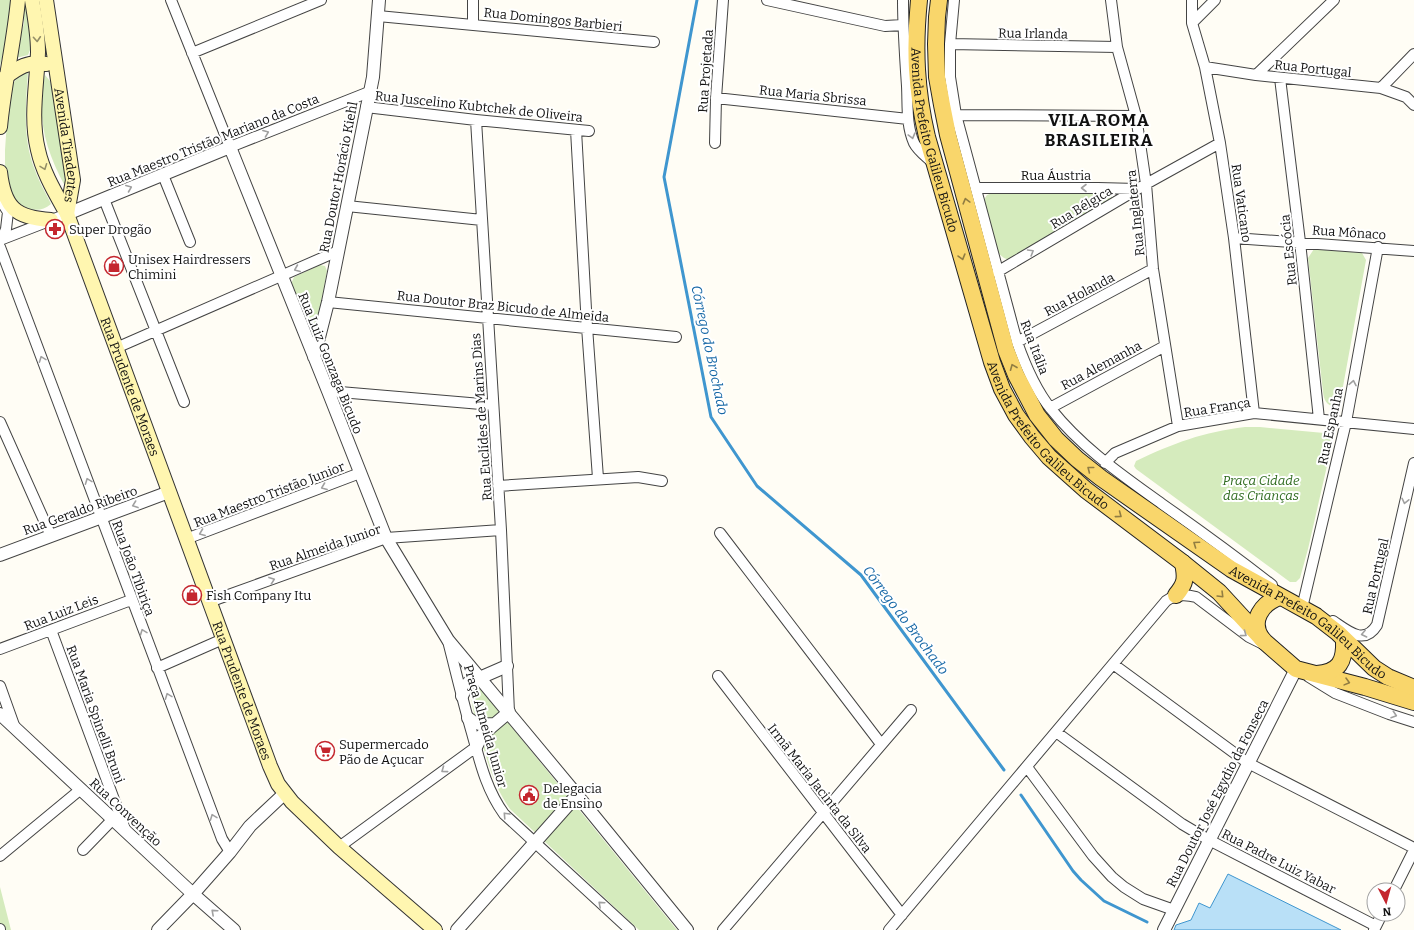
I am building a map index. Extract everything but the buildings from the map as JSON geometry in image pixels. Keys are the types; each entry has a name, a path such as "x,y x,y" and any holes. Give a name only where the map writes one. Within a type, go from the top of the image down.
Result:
{"main road":[{"path":"0,127 3,79 15,28 18,0"},
{"name":"Avenida Tiradentes","path":"32,0 37,36 37,63 34,102 36,141 47,176 67,214"},
{"name":"Avenida Tiradentes","path":"46,0 73,180 67,214"},
{"name":"Avenida Prefeito Galileu Bicudo","path":"919,0 916,35 916,70 922,115 992,362 1002,389 1016,415 1049,458 1086,490 1219,592 1268,645 1296,669 1364,686 1414,702"},
{"name":"Avenida Prefeito Galileu Bicudo","path":"939,0 936,44 937,77 948,135 1006,350 1025,394 1037,415 1056,439 1076,459 1101,478 1231,569 1309,612 1338,633 1374,668 1388,677 1414,688"},
{"path":"3,79 22,66 31,63 46,64 58,73"},
{"path":"0,172 4,193 12,208 24,216 34,219 50,220"},
{"name":"Rua Prudente de Moraes","path":"67,214 209,602 278,784 292,802 339,847 435,930"},
{"path":"1176,595 1185,582 1183,563"},
{"path":"1268,645 1260,636 1257,628 1260,611 1272,600 1280,597"},
{"path":"1315,674 1330,671 1342,662 1344,656 1344,640"}],"street":[{"name":"Rua Luiz Gonzaga Bicudo","path":"171,0 386,538 448,640 509,712 687,930"},
{"path":"192,53 321,0"},
{"name":"Rua Doutor Horácio Kiehl","path":"314,357 328,302 373,77 379,0"},
{"path":"473,0 473,24"},
{"name":"Rua Projetada","path":"715,143 716,98 723,0"},
{"path":"767,0 885,26 903,25"},
{"path":"903,0 908,119 914,142 918,149 935,165"},
{"name":"Rua Itália","path":"954,0 950,44 950,77 956,114 997,272 1017,342 1028,372 1050,408 1063,423 1105,463 1309,612"},
{"name":"Rua Inglaterra","path":"1111,0 1117,47 1136,116 1146,184 1154,269 1178,426"},
{"name":"Rua Vaticano","path":"1192,0 1192,23 1205,67 1220,143 1234,238 1254,413"},
{"path":"1192,23 1215,0"},
{"path":"1256,75 1334,0"},
{"name":"Rua Domingos Barbieri","path":"378,16 654,42"},
{"name":"Rua Irlanda","path":"950,44 1117,47"},
{"path":"1381,88 1414,54"},
{"name":"Rua Portugal","path":"1205,67 1280,78 1381,88 1406,97 1414,105"},
{"name":"Rua Escócia","path":"1280,78 1300,242 1319,419"},
{"name":"Rua Maestro Tristão Mariano da Costa","path":"67,214 230,147 370,92"},
{"name":"Rua Maria Sbrissa","path":"716,98 908,119"},
{"name":"Rua Juscelino Kubtchek de Oliveira","path":"366,107 589,131"},
{"path":"956,114 1136,116"},
{"name":"Rua Euclídes de Marins Dias","path":"476,120 501,530 509,712"},
{"path":"576,130 587,327 598,478"},
{"name":"Rua Bélgica","path":"997,272 1137,189 1220,143"},
{"path":"163,174 190,242"},
{"name":"Rua Áustria","path":"976,188 1137,189"},
{"path":"104,199 184,402"},
{"path":"0,200 8,212 6,229 1,242"},
{"path":"347,206 482,220"},
{"path":"1,242 67,214"},
{"name":"Rua Mônaco","path":"1234,238 1378,247 1414,251"},
{"name":"Rua João Tibiriça","path":"1,242 131,600 222,839 230,852"},
{"name":"Rua Espanha","path":"1309,612 1378,247"},
{"path":"116,348 338,251"},
{"path":"319,260 328,263 334,272"},
{"name":"Rua Holanda","path":"1017,342 1154,269"},
{"name":"Rua Doutor Braz Bicudo de Almeida","path":"328,302 676,337"},
{"name":"Rua Alemanha","path":"1050,408 1166,346"},
{"path":"328,391 493,405"},
{"name":"Rua França","path":"1105,463 1115,453 1178,426 1254,413 1414,429"},
{"path":"0,422 50,536"},
{"name":"Rua Portugal","path":"1309,612 1326,616 1354,635 1361,636 1374,630 1377,625 1414,463"},
{"name":"Rua Maestro Tristão Junior","path":"186,539 360,473"},
{"path":"498,486 598,478 638,477 662,480"},
{"name":"Rua Geraldo Ribeiro","path":"0,555 169,492"},
{"name":"Rua Almeida Junior","path":"209,602 386,538 501,530"},
{"path":"720,533 881,744"},
{"path":"889,930 1166,601 1176,595 1190,595 1196,597 1249,638 1268,645"},
{"name":"Rua Luiz Leis","path":"0,649 131,600"},
{"name":"Rua Maria Spinelli Bruni","path":"51,630 125,829"},
{"path":"157,668 223,639"},
{"name":"Praça Almeida Junior","path":"448,640 476,748 487,785 495,802 504,814 630,930"},
{"path":"1113,664 1248,763 1414,849 1398,882"},
{"path":"462,696 468,683 507,666"},
{"path":"1296,669 1335,693 1414,722"},
{"name":"Rua Doutor José Egydio da Fonseca","path":"1164,930 1296,669"},
{"name":"Irmã Maria Jacinta da Silva","path":"718,676 902,915"},
{"path":"0,686 15,728"},
{"path":"723,930 911,710"},
{"path":"339,847 476,748 482,735 509,712"},
{"name":"Rua Convenção","path":"0,714 193,894 234,930"},
{"path":"468,718 474,723 494,724"},
{"name":"Rua Padre Luiz Yabar","path":"1056,732 1182,824 1209,840 1375,928"},
{"path":"1027,767 1093,856 1112,877 1124,887 1143,899 1174,910"},
{"path":"0,856 81,789"},
{"path":"158,930 193,894 230,852 250,826 285,794"},
{"path":"457,930 577,795"},
{"path":"83,850 113,819"}],"green space":[{"path":"0,0 13,0 7,40 0,65"},
{"path":"24,7 29,7 30,50 28,55 16,58 24,23"},
{"path":"23,70 28,71 26,121 28,146 37,174 51,204 38,210 30,209 17,204 5,181 5,150 8,107 12,85"},
{"path":"45,75 50,81 53,91 67,185 65,186 52,159 44,132 42,118 42,90"},
{"path":"1106,191 1112,196 1111,201 1009,260 999,254 983,201 987,195 992,193"},
{"path":"1314,249 1362,253 1366,260 1340,403 1335,407 1326,402 1323,392 1308,258"},
{"path":"320,265 325,266 327,271 318,320 312,325 307,323 291,284 294,277"},
{"name":"Praça Cidade das Crianças","path":"1245,427 1324,433 1331,440 1332,444 1308,549 1300,578 1296,582 1290,582 1136,469 1134,466 1136,461 1189,439"},
{"path":"474,686 479,687 677,930 639,930 510,809 499,791 491,772 476,722 471,696 471,690"},
{"path":"0,887 11,930 0,930"}],"water":[{"path":"1228,874 1341,930 1174,930 1176,925 1191,920 1199,903 1210,908"}],"waterway":[{"name":"Córrego do Brochado","path":"697,0 664,177 711,417 757,486 861,575 1004,770"},
{"name":"Córrego do Brochado","path":"1021,795 1073,871 1081,880 1104,901 1147,922"}],"place":[{"name":"Super Drogão","path":"55,229"},
{"name":"Unisex Hairdressers Chimini","path":"114,266"},
{"name":"Fish Company Itu","path":"192,595"},
{"name":"Supermercado Pão de Açucar","path":"325,751"},
{"name":"Delegacia de Ensino","path":"529,795"}],"district":[{"name":"VILA ROMA BRASILEIRA","path":"1099,130"}]}
